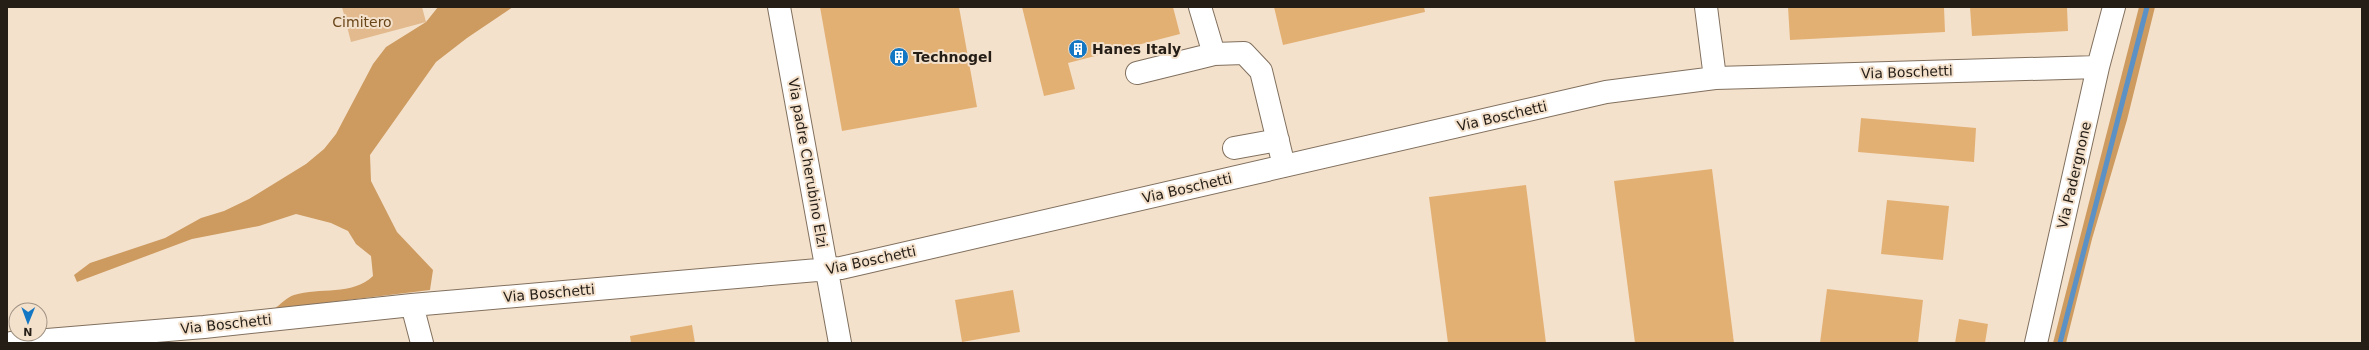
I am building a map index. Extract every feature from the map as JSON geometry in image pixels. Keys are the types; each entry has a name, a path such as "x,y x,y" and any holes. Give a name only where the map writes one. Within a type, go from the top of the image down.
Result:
{"street":[{"name":"Via padre Cherubino Elzi","path":"779,7 840,343"},
{"path":"1200,7 1214,54"},
{"path":"1706,7 1715,78"},
{"name":"Via Padergnone","path":"2036,343 2098,67 2114,7"},
{"path":"1137,73 1214,54 1244,53 1261,71 1284,166"},
{"name":"Via Boschetti","path":"11,343 168,336 412,305 827,270 1606,92 1715,78 2098,67"},
{"path":"1234,148 1278,140"},
{"path":"412,305 422,343"}],"green space":[{"name":"Cimitero","path":"342,7 422,7 426,22 351,42"}],"shaded area":[{"path":"438,7 513,7 467,38 436,62 370,155 371,181 397,232 433,270 430,290 274,309 286,299 294,295 314,291 346,289 365,282 373,276 371,256 356,244 348,231 331,223 296,214 259,226 192,239 77,282 74,275 90,263 165,238 201,218 224,211 249,199 306,164 324,149 336,134 373,64 386,47 426,22"},
{"path":"2139,7 2155,7 2127,120 2092,239 2066,343 2053,343"}],"building":[{"name":"Technogel","path":"820,7 959,7 977,107 842,131"},
{"name":"Hanes Italy","path":"1022,7 1173,7 1180,34 1068,63 1075,89 1044,96"},
{"path":"1274,7 1424,7 1425,12 1283,45"},
{"path":"1788,7 1944,7 1945,32 1790,40"},
{"path":"1970,7 2067,7 2068,31 1972,36"},
{"path":"1861,118 1976,128 1974,162 1858,152"},
{"path":"1712,169 1734,343 1635,343 1614,181"},
{"path":"1526,185 1546,343 1448,343 1429,197"},
{"path":"1887,200 1949,206 1943,260 1881,254"},
{"path":"1827,289 1923,300 1918,343 1820,343"},
{"path":"1013,290 1020,332 962,342 955,300"},
{"path":"1959,319 1988,324 1985,343 1955,343"},
{"path":"692,325 695,343 631,343 630,336"}],"waterway":[{"path":"2060,343 2147,7"}],"place":[{"name":"Hanes Italy","path":"1078,49"},
{"name":"Technogel","path":"899,57"}]}
